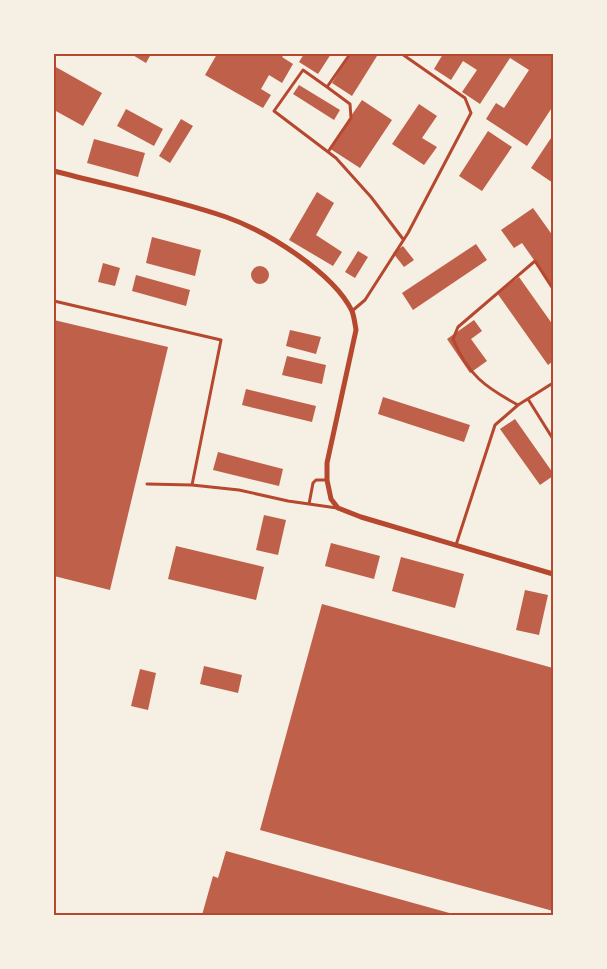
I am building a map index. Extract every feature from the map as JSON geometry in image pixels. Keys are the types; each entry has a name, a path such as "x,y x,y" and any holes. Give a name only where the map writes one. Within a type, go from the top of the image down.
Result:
{"street":[{"path":"54,171 228,218 273,240 321,272 352,312 356,330 327,463 327,480 331,499 338,508 361,517 553,574"}],"lane":[{"path":"327,87 350,54"},
{"path":"352,312 366,300 404,239 471,113 465,98 402,54"},
{"path":"328,152 351,118 350,104 303,70 274,111 328,152 336,158 371,197 404,239"},
{"path":"518,405 493,391 475,376 461,358 453,339 458,327 535,261 553,289"},
{"path":"54,301 220,340 192,485"},
{"path":"456,545 495,425 518,405 553,383"},
{"path":"528,399 553,439"},
{"path":"310,504 316,480 327,480"},
{"path":"147,484 192,485 239,490 338,508"}],"building":[{"path":"131,54 151,54 146,63"},
{"path":"217,54 285,54 282,57 293,64 282,83 269,75 261,89 271,95 263,108 205,75"},
{"path":"304,54 331,54 318,74 299,62"},
{"path":"350,54 373,54 377,56 352,96 332,83"},
{"path":"443,54 553,54 553,106 527,146 486,119 496,103 504,108 529,70 510,58 480,104 462,92 477,70 463,61 451,80 434,69"},
{"path":"54,66 102,93 83,126 54,110"},
{"path":"299,85 340,110 334,120 293,94"},
{"path":"362,100 392,120 360,168 329,148"},
{"path":"419,104 437,116 422,138 437,147 424,165 392,144"},
{"path":"126,109 163,129 154,146 117,126"},
{"path":"181,119 193,126 170,163 159,156"},
{"path":"488,131 512,147 482,191 459,176"},
{"path":"553,135 553,183 531,168"},
{"path":"94,139 145,153 138,177 87,163"},
{"path":"317,192 334,203 316,235 342,252 333,266 289,240"},
{"path":"533,208 553,236 553,287 522,243 514,248 501,230"},
{"path":"152,237 201,250 195,276 146,263"},
{"path":"476,244 487,260 413,310 402,293"},
{"path":"403,246 414,260 404,267 393,253"},
{"path":"358,251 368,257 355,278 345,272"},
{"path":"103,263 120,268 115,286 98,282"},
{"path":"260,266 266,269 269,275 266,281 260,284 254,281 251,275 254,269"},
{"path":"136,275 190,290 186,306 132,291"},
{"path":"519,277 553,325 553,361 548,365 497,293"},
{"path":"54,320 168,347 110,590 54,576"},
{"path":"474,320 482,331 471,339 487,361 470,373 447,339"},
{"path":"290,330 321,337 316,354 286,346"},
{"path":"287,356 326,365 322,384 282,375"},
{"path":"246,389 316,406 312,422 242,405"},
{"path":"383,397 470,425 464,442 378,414"},
{"path":"515,419 553,473 553,476 540,485 500,429"},
{"path":"218,452 283,469 279,486 213,470"},
{"path":"264,515 286,520 278,555 256,550"},
{"path":"331,543 380,556 374,579 325,566"},
{"path":"176,546 264,567 256,600 168,579"},
{"path":"401,557 464,574 455,608 392,591"},
{"path":"525,590 548,595 539,635 516,630"},
{"path":"322,604 553,668 553,911 260,830"},
{"path":"204,666 242,675 238,693 200,684"},
{"path":"140,669 156,673 148,710 131,706"},
{"path":"226,851 453,915 202,915 213,876 218,878"}]}
